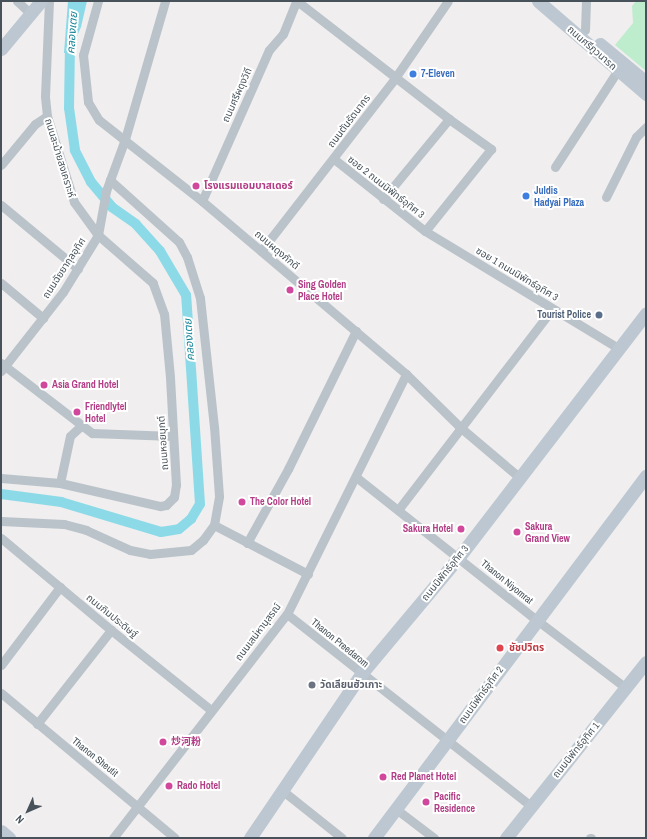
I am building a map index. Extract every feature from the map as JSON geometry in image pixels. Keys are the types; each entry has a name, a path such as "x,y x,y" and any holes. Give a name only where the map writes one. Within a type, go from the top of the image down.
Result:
{"street":[{"path":"17,1 30,13"},
{"path":"1,49 40,1"},
{"name":"ถนนละม้ายสงเคราะห์","path":"49,1 45,96 47,116 74,202 99,230"},
{"name":"ถนนผดุงภักดี","path":"98,1 83,55 88,102 99,120 202,201 356,331 406,374 462,428 519,477"},
{"path":"125,139 165,1"},
{"path":"297,1 395,78 491,149 425,231"},
{"name":"ถนนศรีผดุงวิถี","path":"202,201 269,50 283,34 297,1"},
{"name":"ถนนตันรัตนากร","path":"261,251 334,159 395,78 448,1"},
{"name":"ถนนศรีภูวนารถ","path":"538,1 646,94"},
{"name":"ถนนศรีภูวนารถ","path":"550,1 646,82"},
{"path":"584,30 586,1"},
{"path":"555,167 618,70"},
{"path":"1,165 35,124 47,116"},
{"path":"384,199 449,119"},
{"path":"606,198 636,138 646,127"},
{"name":"ถนนฉัยยากุลอุทิศ","path":"2,367 43,318 78,269 99,230 106,191 125,139"},
{"name":"ซอย 2 ถนนนิพัทธ์อุทิศ 3","path":"334,159 425,231"},
{"path":"1,521 64,524 86,530 130,550 150,554 191,550 204,540 214,525 220,496 200,298 187,257 179,242 110,180"},
{"path":"1,205 78,269"},
{"name":"ถนนหอยมุกต์","path":"1,478 60,483 125,500 160,506 166,505 174,497 176,485 170,377 164,314 153,283 99,230"},
{"name":"ซอย 1 ถนนนิพัทธ์อุทิศ 3","path":"425,231 618,348"},
{"path":"1,283 43,318"},
{"path":"398,510 552,309"},
{"name":"ถนนนิพัทธ์อุทิศ 3","path":"250,838 361,674 458,557 646,313"},
{"path":"247,542 288,469 356,331"},
{"path":"2,367 92,433 173,436"},
{"name":"ถนนเสน่หานุสรณ์","path":"113,838 287,614 406,374"},
{"path":"60,483 70,436 82,425"},
{"name":"Thanon Niyomrat","path":"356,476 538,621 626,688"},
{"name":"ถนนนิพัทธ์อุทิศ 2","path":"374,838 646,476"},
{"path":"214,525 308,574"},
{"name":"ถนนกิมประดิษฐ์","path":"1,538 111,630 211,710"},
{"path":"1,665 60,587"},
{"name":"Thanon Preedarom","path":"287,614 361,674 449,740 531,806"},
{"path":"37,724 111,630"},
{"name":"ถนนนิพัทธ์อุทิศ 1","path":"506,838 646,662"},
{"name":"Thanon Sheutit","path":"1,693 175,838"},
{"path":"283,791 342,838"},
{"path":"396,809 434,838"},
{"path":"1,831 9,838"}],"green space":[{"path":"636,1 646,1 646,71 615,45 633,23 632,6"}],"water":[{"path":"68,1 87,1 81,27 74,43 73,53 64,53"}],"waterway":[{"name":"คลองเตย","path":"1,494 61,502 161,532 179,529 191,519 200,504 186,295 160,251 136,224 112,207 91,182 75,150 69,108 70,41"}],"place":[{"name":"7-Eleven","path":"413,74"},
{"name":"โรงแรมแอมบาสเดอร์","path":"196,186"},
{"name":"Juldis Hadyai Plaza","path":"526,196"},
{"name":"Sing Golden Place Hotel","path":"290,290"},
{"name":"Tourist Police","path":"599,315"},
{"name":"Asia Grand Hotel","path":"44,385"},
{"name":"Friendlytel Hotel","path":"77,412"},
{"name":"The Color Hotel","path":"242,502"},
{"name":"Sakura Hotel","path":"461,529"},
{"name":"Sakura Grand View","path":"517,532"},
{"name":"ชัชปวิตร","path":"500,648"},
{"name":"วัดเลียนฮัวเกาะ","path":"312,685"},
{"name":"炒河粉","path":"163,742"},
{"name":"Red Planet Hotel","path":"383,777"},
{"name":"Rado Hotel","path":"169,786"},
{"name":"Pacific Residence","path":"426,802"}]}
